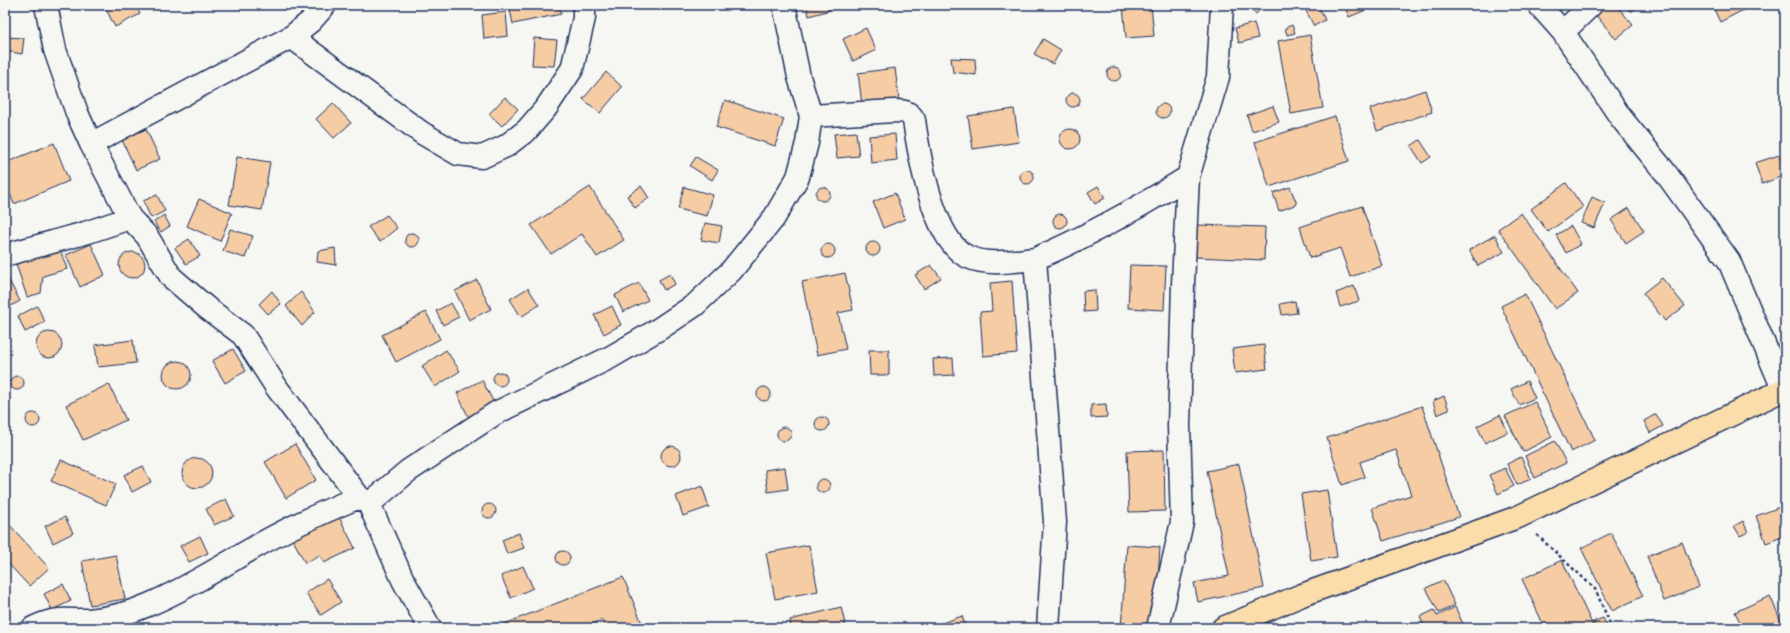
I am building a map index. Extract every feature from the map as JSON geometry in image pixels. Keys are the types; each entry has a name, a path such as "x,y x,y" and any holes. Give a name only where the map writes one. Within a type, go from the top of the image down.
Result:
{"main road":[{"path":"1223,628 1302,595 1518,516 1784,389"}],"street":[{"path":"46,5 54,50 91,144 130,218 147,236 170,277 243,336 277,388 364,500 403,580 430,628"},
{"path":"91,144 291,37 311,21 325,5"},
{"path":"291,37 422,133 458,154 482,157 506,146 527,130 546,108 568,76 572,69 584,18 584,5"},
{"path":"33,628 48,621 69,619 89,620 120,615 148,605 203,578 256,546 314,516 364,500 496,412 611,357 695,305 731,271 774,218 798,177 807,143 811,116 799,77 784,5"},
{"path":"1158,628 1182,522 1179,426 1188,177 1218,77 1222,5"},
{"path":"1538,5 1564,32 1621,118 1665,172 1729,261 1784,389"},
{"path":"1564,32 1591,5"},
{"path":"811,116 894,111 911,114 914,120 924,173 934,209 950,242 968,257 988,262 1034,259 1074,243 1124,216 1188,177"},
{"path":"5,255 85,234 130,218"},
{"path":"1034,259 1055,522 1048,628"}],"path":[{"path":"1518,516 1595,590 1612,628"}],"building":[{"path":"104,5 135,5 140,14 115,27"},
{"path":"509,5 559,5 561,14 513,24"},
{"path":"806,5 829,5 830,10 809,16"},
{"path":"1123,5 1151,5 1154,36 1126,38"},
{"path":"1245,5 1264,5 1256,14"},
{"path":"1318,5 1325,20 1314,26 1306,11"},
{"path":"1344,5 1378,5 1349,17"},
{"path":"1604,5 1616,5 1633,25 1616,39 1594,13"},
{"path":"1624,5 1639,5 1631,12"},
{"path":"1712,5 1753,5 1720,22"},
{"path":"506,12 508,36 484,39 482,15"},
{"path":"1254,23 1258,38 1239,43 1235,28"},
{"path":"1292,25 1295,33 1287,35 1285,28"},
{"path":"866,28 876,50 853,61 843,39"},
{"path":"1310,35 1323,108 1291,114 1278,41"},
{"path":"5,37 24,38 22,54 5,51"},
{"path":"534,38 557,40 554,66 532,65"},
{"path":"1043,39 1061,50 1053,64 1034,54"},
{"path":"951,58 975,59 976,75 953,72"},
{"path":"1111,67 1117,67 1121,71 1121,77 1117,81 1111,81 1107,77 1107,71"},
{"path":"895,68 900,108 863,112 858,73"},
{"path":"606,72 622,87 600,113 583,99"},
{"path":"1425,90 1432,112 1377,131 1370,109"},
{"path":"1070,93 1076,93 1080,97 1080,103 1076,107 1070,107 1066,103 1066,97"},
{"path":"505,97 518,109 502,126 489,114"},
{"path":"725,100 784,119 775,146 716,127"},
{"path":"333,103 351,123 334,138 316,119"},
{"path":"1160,104 1166,104 1170,108 1170,114 1166,118 1160,118 1156,114 1156,108"},
{"path":"1273,106 1279,122 1252,131 1247,115"},
{"path":"1014,109 1019,142 973,149 968,116"},
{"path":"1335,116 1349,161 1269,187 1255,142"},
{"path":"146,129 160,159 136,170 122,140"},
{"path":"1070,129 1077,132 1080,139 1077,146 1070,149 1063,146 1060,139 1063,132"},
{"path":"856,132 859,156 837,158 834,134"},
{"path":"895,134 897,160 871,163 869,136"},
{"path":"1420,140 1431,157 1422,163 1411,146"},
{"path":"54,143 69,181 14,204 5,181 5,163"},
{"path":"1779,155 1785,175 1762,184 1755,163"},
{"path":"237,157 270,162 262,210 229,205"},
{"path":"696,157 718,170 712,180 690,166"},
{"path":"1024,170 1030,170 1034,174 1034,180 1030,184 1024,184 1020,180 1020,174"},
{"path":"1566,183 1583,207 1548,232 1531,209"},
{"path":"641,186 649,198 635,208 627,196"},
{"path":"1098,186 1105,198 1095,204 1088,192"},
{"path":"590,187 624,240 597,257 582,234 551,254 531,225"},
{"path":"684,187 713,195 707,216 678,209"},
{"path":"820,187 826,187 830,191 830,197 826,201 820,201 816,197 816,191"},
{"path":"1290,187 1297,204 1279,211 1273,193"},
{"path":"895,193 905,219 883,228 873,202"},
{"path":"157,195 165,211 151,218 143,201"},
{"path":"1592,197 1605,203 1594,228 1581,223"},
{"path":"199,199 232,213 220,241 187,226"},
{"path":"1362,206 1382,266 1350,277 1340,248 1310,258 1300,227"},
{"path":"1629,208 1644,231 1626,243 1611,220"},
{"path":"1521,213 1578,293 1555,309 1498,229"},
{"path":"1057,214 1063,214 1067,218 1067,224 1063,228 1057,228 1053,224 1053,218"},
{"path":"164,215 170,226 161,232 154,222"},
{"path":"387,215 397,228 380,242 368,227"},
{"path":"705,223 722,226 719,243 701,240"},
{"path":"1197,225 1265,227 1264,260 1195,257"},
{"path":"1571,226 1581,244 1566,253 1556,235"},
{"path":"230,229 253,236 245,258 223,251"},
{"path":"409,233 415,233 419,237 419,243 415,247 409,247 405,243 405,237"},
{"path":"1495,235 1504,252 1478,266 1469,250"},
{"path":"189,239 200,256 186,264 175,248"},
{"path":"870,242 876,242 880,246 880,252 876,256 870,256 866,252 866,246"},
{"path":"91,244 105,275 80,287 66,255"},
{"path":"825,244 831,244 835,248 835,254 831,258 825,258 821,254 821,248"},
{"path":"335,248 336,265 317,262 318,251"},
{"path":"60,249 67,269 43,276 41,293 27,297 16,264"},
{"path":"132,252 141,256 145,265 141,274 132,278 123,274 119,265 123,256"},
{"path":"931,265 941,278 924,289 915,275"},
{"path":"1130,265 1166,266 1164,310 1128,308"},
{"path":"845,273 853,310 838,313 846,349 817,355 802,282"},
{"path":"670,274 675,284 664,290 659,280"},
{"path":"7,277 20,301 5,309 5,278"},
{"path":"1662,278 1685,306 1665,321 1643,293"},
{"path":"477,280 491,309 469,320 455,291"},
{"path":"1012,281 1017,353 983,356 980,312 992,311 990,283"},
{"path":"639,283 648,300 623,312 615,295"},
{"path":"1354,286 1359,301 1340,307 1336,293"},
{"path":"528,288 539,305 521,317 510,299"},
{"path":"1095,290 1096,311 1084,312 1083,291"},
{"path":"272,291 281,304 268,314 259,304"},
{"path":"301,292 315,312 302,326 286,306"},
{"path":"1525,294 1595,440 1571,452 1501,306"},
{"path":"1295,301 1297,313 1282,315 1280,304"},
{"path":"451,303 459,317 443,325 436,311"},
{"path":"37,306 45,322 25,332 18,316"},
{"path":"612,306 621,325 604,334 594,315"},
{"path":"426,312 440,339 396,362 382,335"},
{"path":"49,332 58,336 62,345 58,354 49,358 40,354 36,345 40,336"},
{"path":"133,340 136,363 98,367 95,345"},
{"path":"1264,345 1267,369 1235,373 1232,349"},
{"path":"233,349 246,371 225,383 212,361"},
{"path":"446,350 460,371 435,387 422,366"},
{"path":"869,350 889,350 889,375 870,375"},
{"path":"953,358 954,375 934,376 933,359"},
{"path":"177,361 187,365 191,375 187,385 177,389 167,385 163,375 167,365"},
{"path":"497,372 503,372 507,376 507,382 503,386 497,386 493,382 493,376"},
{"path":"14,376 20,376 24,380 24,386 20,390 14,390 10,386 10,380"},
{"path":"482,380 495,405 469,418 457,393"},
{"path":"1527,381 1535,398 1519,405 1511,389"},
{"path":"109,384 126,420 83,440 66,405"},
{"path":"761,387 767,387 771,391 771,397 767,401 761,401 757,397 757,391"},
{"path":"1444,396 1449,410 1437,415 1433,401"},
{"path":"1535,402 1552,437 1523,452 1505,416"},
{"path":"1106,404 1107,417 1091,418 1091,405"},
{"path":"1422,406 1459,517 1383,541 1372,508 1411,495 1396,450 1360,462 1365,477 1342,485 1327,438"},
{"path":"30,413 36,413 40,417 40,423 36,427 30,427 26,423 26,417"},
{"path":"1656,414 1663,426 1650,433 1644,421"},
{"path":"1500,415 1508,432 1485,443 1477,426"},
{"path":"819,417 825,417 829,421 829,427 825,431 819,431 815,427 815,421"},
{"path":"781,427 787,427 791,431 791,437 787,441 781,441 777,437 777,431"},
{"path":"1555,441 1566,463 1535,478 1525,456"},
{"path":"295,444 316,480 286,498 265,462"},
{"path":"671,446 678,449 681,456 678,463 671,466 664,463 661,456 664,449"},
{"path":"1164,450 1165,511 1129,512 1127,451"},
{"path":"1521,457 1531,479 1517,485 1507,464"},
{"path":"197,458 208,462 212,473 208,484 197,488 186,484 182,473 186,462"},
{"path":"61,460 116,484 106,505 51,481"},
{"path":"1239,464 1264,588 1198,602 1194,583 1229,576 1207,471"},
{"path":"143,466 151,482 132,492 124,475"},
{"path":"785,467 788,489 768,492 765,470"},
{"path":"1505,468 1514,486 1498,494 1489,475"},
{"path":"820,479 826,479 830,483 830,489 826,493 820,493 816,489 816,483"},
{"path":"702,486 709,507 683,516 676,496"},
{"path":"1327,490 1337,557 1311,561 1301,494"},
{"path":"226,499 234,516 214,525 206,509"},
{"path":"486,504 492,504 496,508 496,514 492,518 486,518 482,514 482,508"},
{"path":"1785,505 1785,536 1766,543 1756,516"},
{"path":"336,511 355,548 324,563 320,555 305,563 290,534"},
{"path":"65,517 73,533 53,543 45,526"},
{"path":"5,520 49,568 29,586 5,560"},
{"path":"1743,521 1748,532 1740,536 1734,526"},
{"path":"519,533 524,548 507,554 502,540"},
{"path":"1611,533 1643,596 1612,611 1581,548"},
{"path":"200,536 208,553 189,562 180,546"},
{"path":"1682,542 1699,587 1664,601 1647,556"},
{"path":"809,545 818,591 775,599 766,553"},
{"path":"1127,545 1160,547 1155,628 1121,628"},
{"path":"560,551 566,551 570,555 570,561 566,565 560,565 556,561 556,555"},
{"path":"116,555 125,599 90,605 82,561"},
{"path":"1562,560 1594,628 1545,628 1522,579"},
{"path":"523,566 533,588 511,598 501,576"},
{"path":"623,577 644,628 606,628 602,620 581,628 494,628"},
{"path":"327,579 341,602 321,615 306,593"},
{"path":"1443,580 1455,605 1439,613 1426,588"},
{"path":"63,584 71,601 52,610 44,594"},
{"path":"1770,596 1784,628 1743,628 1735,612"},
{"path":"841,607 846,628 791,628 790,620"},
{"path":"1455,607 1465,628 1425,628 1420,617 1434,610 1437,616"},
{"path":"962,616 966,628 928,628"},
{"path":"1603,618 1608,628 1596,628 1593,622"},
{"path":"97,625 153,626 153,628 97,628"}]}
